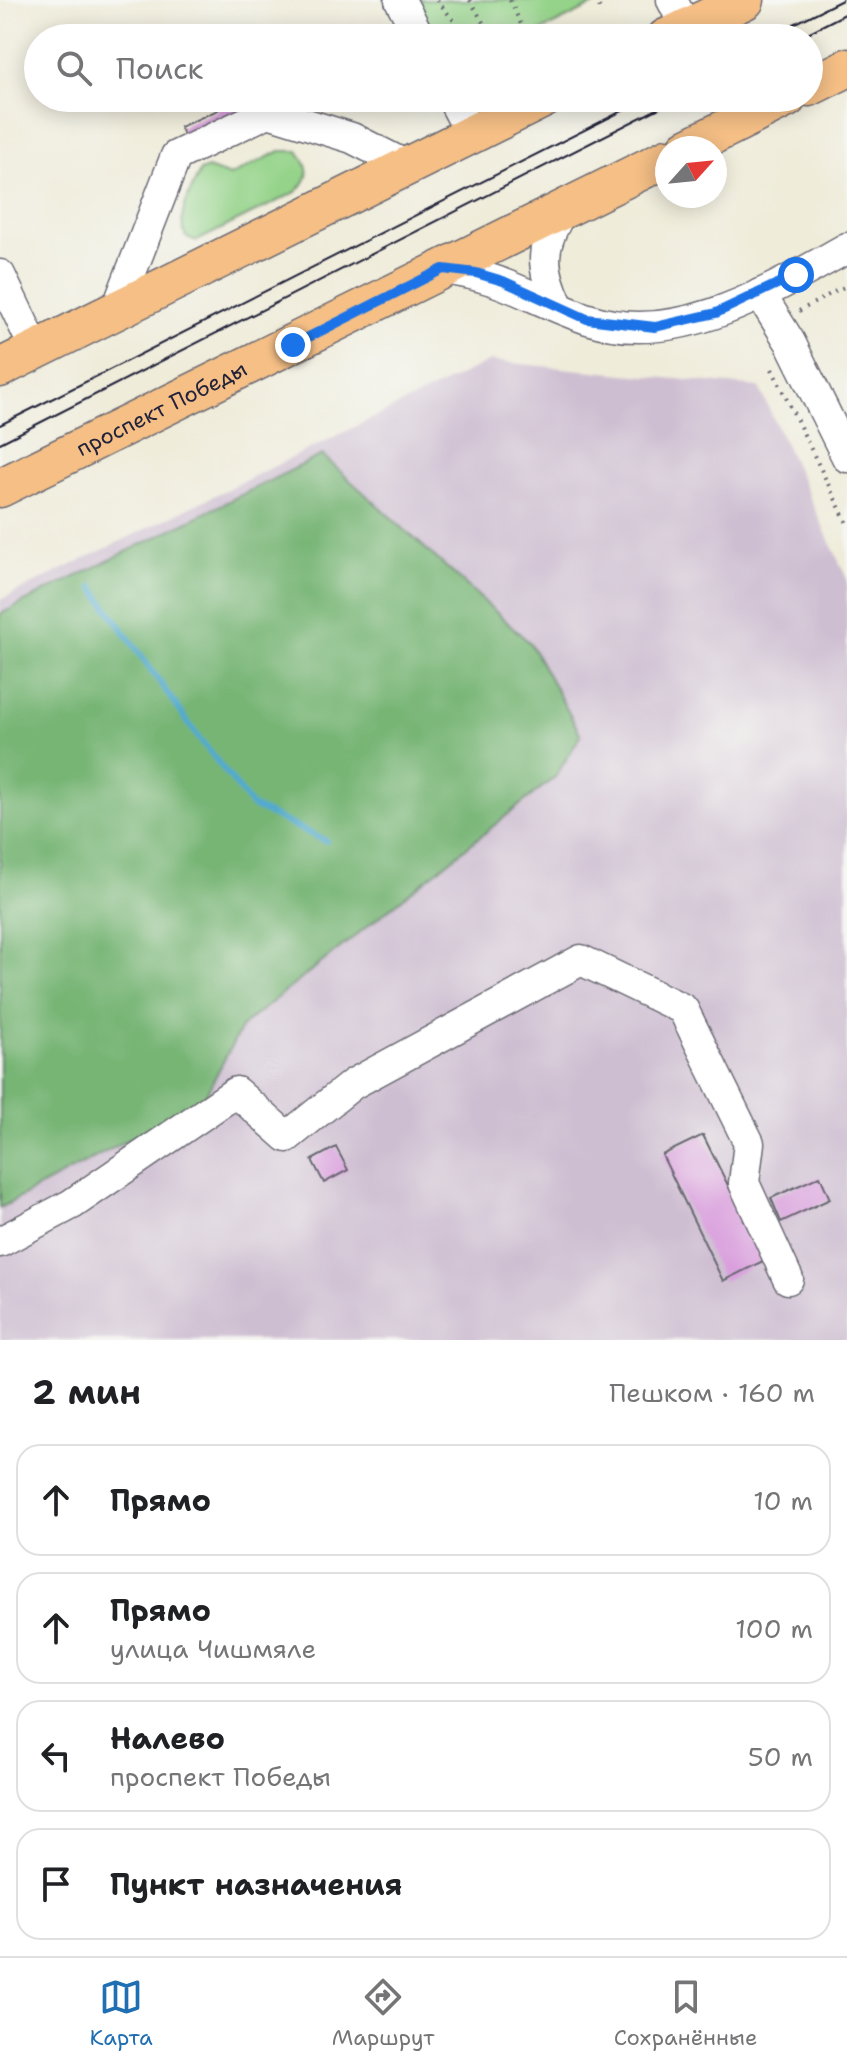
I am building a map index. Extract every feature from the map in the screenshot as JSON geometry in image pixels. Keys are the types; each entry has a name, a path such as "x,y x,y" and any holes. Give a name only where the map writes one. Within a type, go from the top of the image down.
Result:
{"main road":[{"path":"675,22 745,0"},
{"path":"823,80 847,68"},
{"path":"0,368 518,112"},
{"path":"711,136 759,112"},
{"name":"проспект Победы","path":"0,488 655,164"}],"street":[{"path":"400,0 413,24"},
{"path":"116,311 176,156 268,112 352,138 409,167"},
{"path":"459,112 472,136"},
{"path":"558,305 544,268 549,232 563,210"},
{"path":"443,269 476,273 503,281 600,322 655,327 716,313 760,294 847,248"},
{"path":"0,275 36,351"},
{"path":"760,294 790,342 847,457"},
{"path":"0,1242 72,1204 236,1092 287,1137 353,1084 581,960 683,1009 749,1143 744,1183 788,1279"}],"path":[{"path":"437,0 457,24"},
{"path":"470,0 484,24"},
{"path":"510,0 521,24"},
{"path":"594,0 602,11"},
{"path":"766,355 847,523"}],"shaded area":[{"path":"490,361 759,387 847,579 847,1340 0,1340 0,600"}],"green space":[{"path":"412,0 604,0 555,24 424,24"},
{"path":"280,151 298,151 305,162 307,177 296,192 197,241 186,237 183,212 200,171 208,168 230,176"},
{"path":"322,455 530,643 581,735 555,777 242,1026 203,1100 0,1208 0,614"}],"building":[{"path":"214,112 271,112 272,115 192,153 180,127"},
{"path":"703,1135 765,1260 723,1281 662,1155"},
{"path":"336,1147 348,1170 324,1183 312,1160"},
{"path":"820,1176 830,1199 781,1222 771,1198"}],"waterway":[{"path":"93,587 196,734 252,806 326,841"}],"tram line":[{"path":"794,24 842,0"},
{"path":"823,25 847,13"},
{"path":"0,425 620,112"},
{"path":"0,443 651,112"}],"route":[{"path":"293,345 443,269 476,273 503,281 587,319 613,325 655,327 716,313 796,275"}]}
